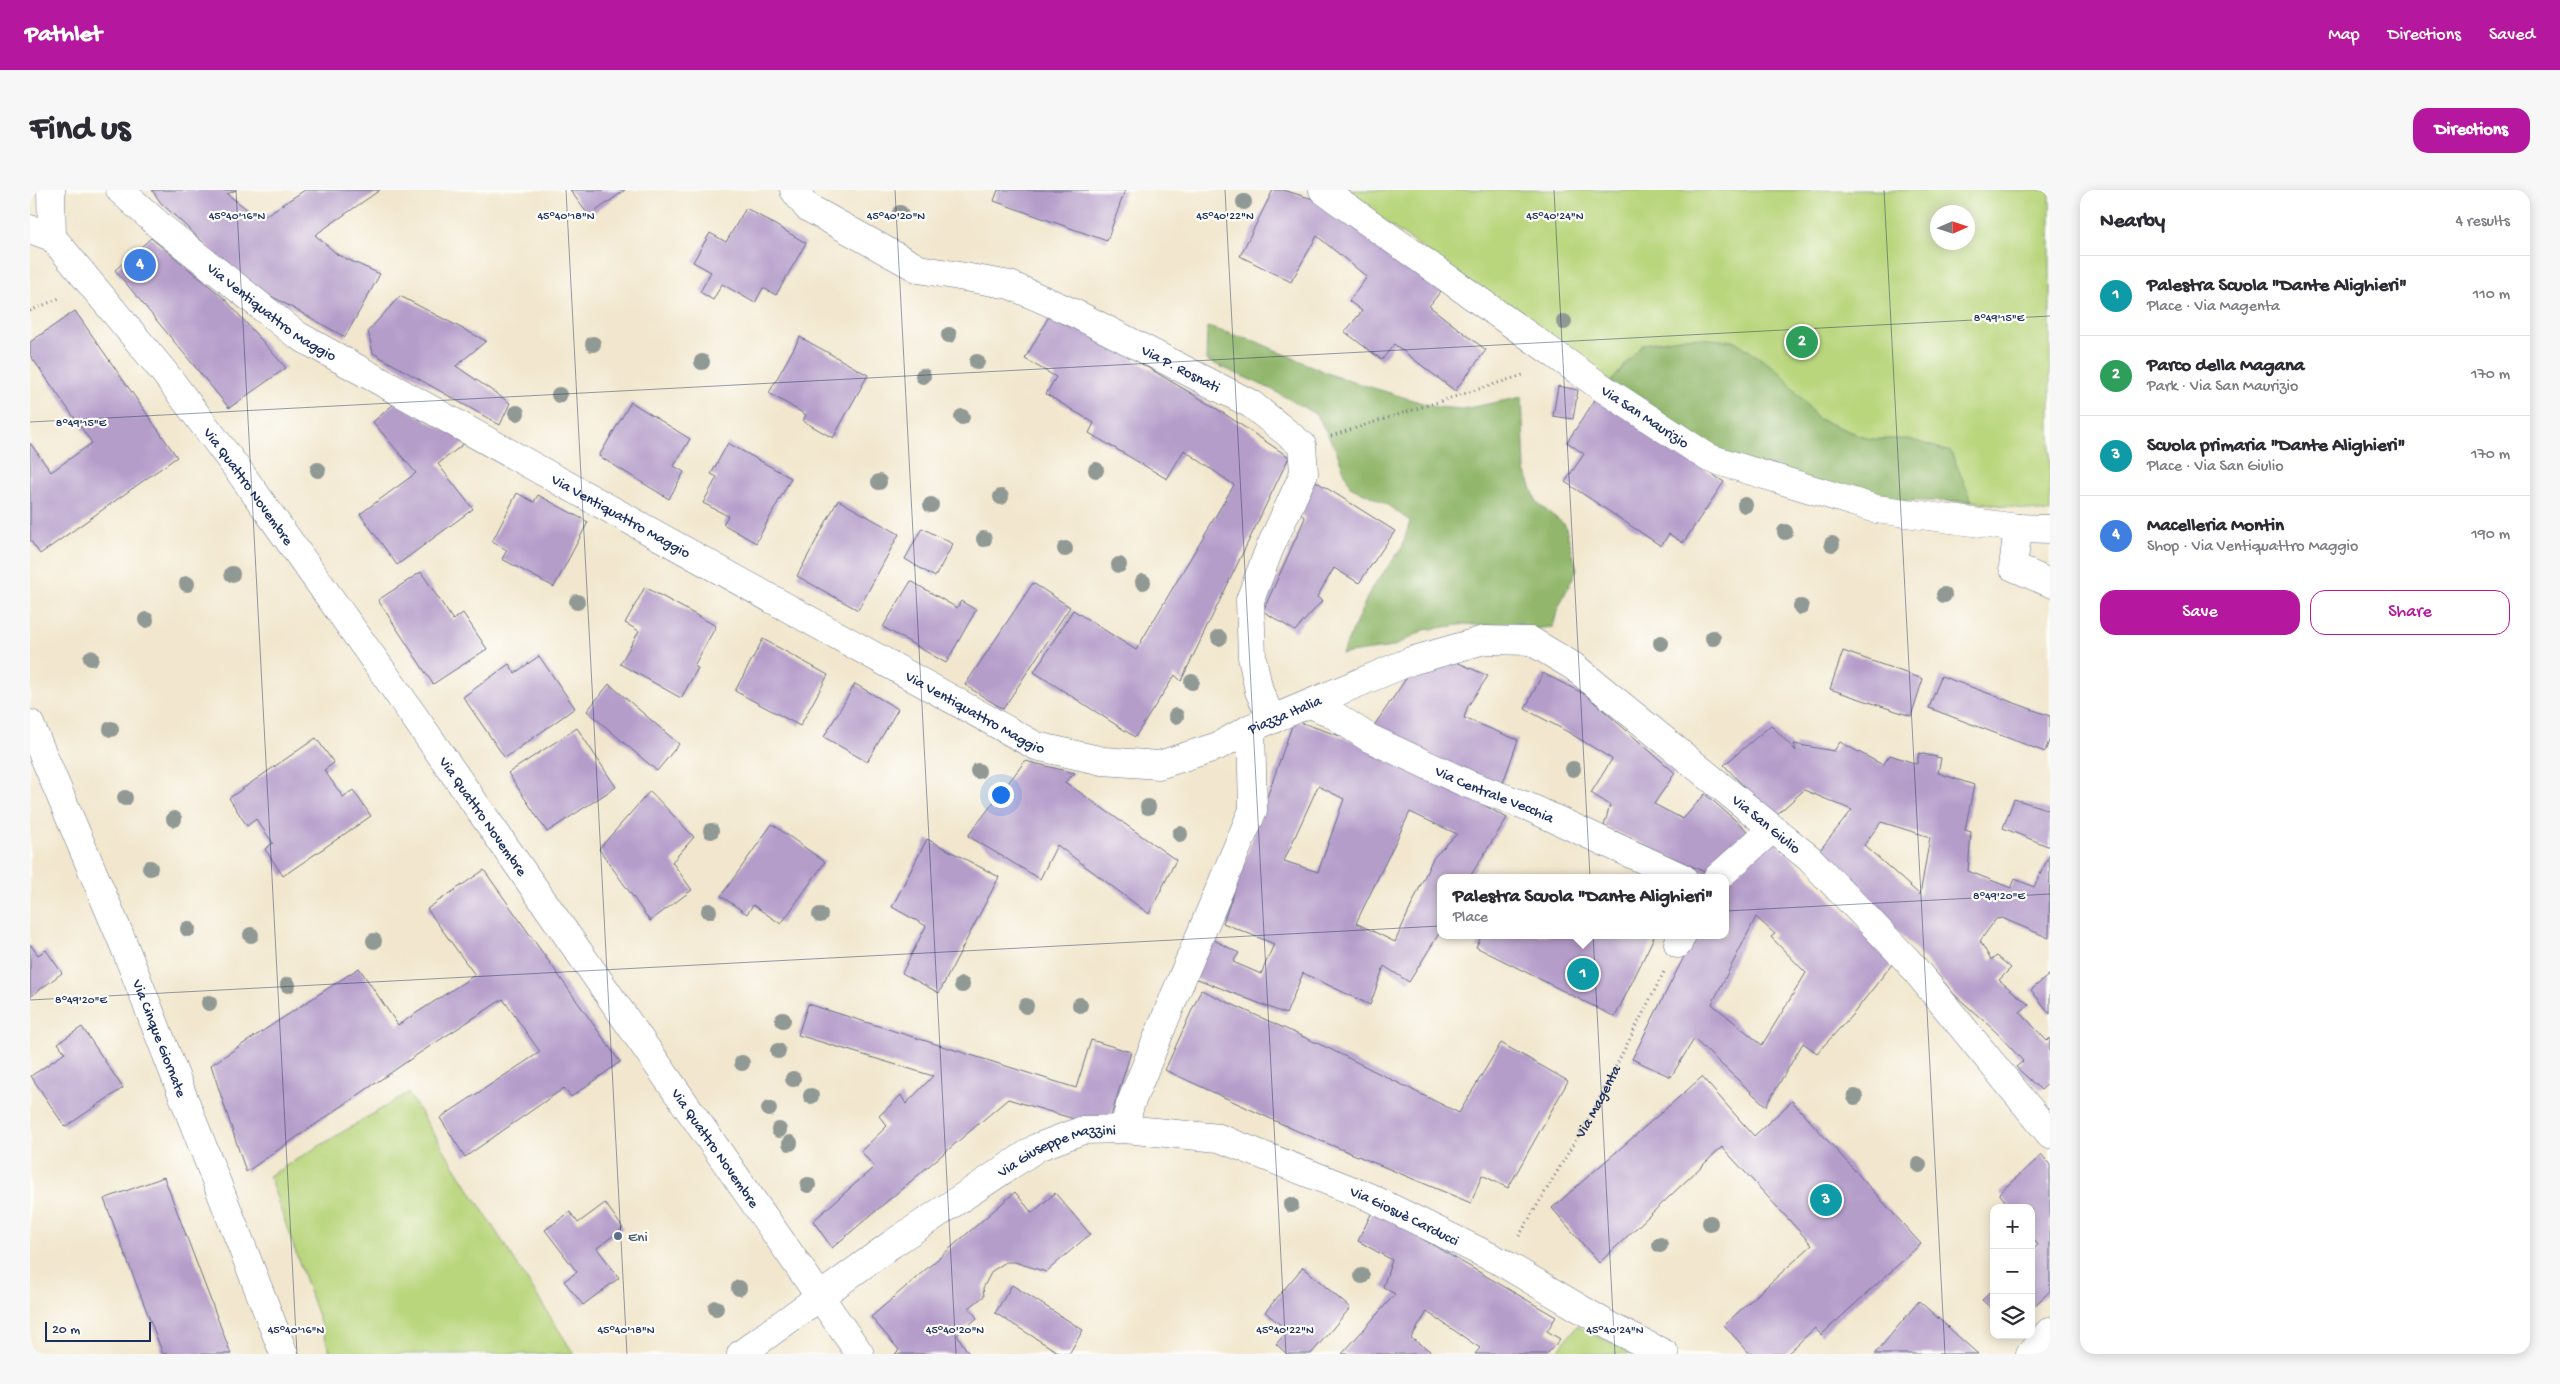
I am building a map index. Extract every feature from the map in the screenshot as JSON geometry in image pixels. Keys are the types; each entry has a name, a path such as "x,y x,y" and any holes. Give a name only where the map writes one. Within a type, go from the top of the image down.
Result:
{"street":[{"path":"41,233 51,190"},
{"name":"Via Ventiquattro Maggio","path":"120,190 161,227 298,335 1036,746 1104,761 1159,765"},
{"name":"Via P. Rosnati","path":"794,190 808,207 919,269 1010,285 1086,319 1251,404 1302,445"},
{"name":"Via San Maurizio","path":"1323,190 1566,362 1709,458 1876,509 2018,528 2050,529"},
{"name":"Via Quattro Novembre","path":"41,233 93,288 164,372 239,471 383,672 860,1354"},
{"path":"1261,724 1259,691 1252,657 1250,600 1269,550 1304,473 1302,445"},
{"path":"2018,528 2013,567 2050,582"},
{"name":"Via San Giulio","path":"1411,661 1484,640 1531,641 1573,666 1808,858 1908,961 2045,1116"},
{"name":"Piazza Italia","path":"1159,765 1218,746 1261,724 1411,661"},
{"name":"Via Centrale Vecchia","path":"1310,704 1330,713 1369,738 1468,784 1529,807 1674,874"},
{"name":"Via Cinque Giornate","path":"30,724 123,943 284,1354"},
{"name":"Via Giuseppe Mazzini","path":"741,1354 892,1244 1038,1147 1083,1130 1124,1128 1130,1105 1176,990 1252,810 1261,724"},
{"path":"1721,874 1772,829"},
{"name":"Via Giosuè Carducci","path":"1124,1128 1219,1138 1369,1197 1504,1262 1613,1328 1665,1354"},
{"path":"2030,1354 2050,1331"}],"path":[{"path":"1302,445 1566,362"},
{"name":"Via Magenta","path":"1504,1262 1593,1111 1680,940"}],"green space":[{"path":"1340,190 2050,190 2050,513 1972,501 1951,501 1711,452"},
{"path":"1207,327 1255,341 1334,376 1436,407 1463,409 1522,397 1525,470 1537,503 1565,525 1577,569 1558,608 1553,627 1520,630 1466,624 1424,630 1393,647 1342,654 1371,589 1402,548 1410,521 1386,504 1350,486 1336,450 1317,415 1271,389 1206,360"},
{"path":"1685,337 1735,341 1779,371 1818,419 1870,439 1909,439 1951,452 1972,501 1877,501 1711,452 1610,383 1643,344"},
{"path":"408,1093 574,1354 331,1354 269,1176"},
{"path":"1577,1326 1634,1354 1555,1354"}],"building":[{"path":"152,190 236,190 227,194 260,219 305,190 380,190 315,235 338,255 380,274 345,337 246,282 161,203"},
{"path":"570,190 625,190 589,216"},
{"path":"998,190 1125,190 1107,241 994,201"},
{"path":"1273,190 1283,190 1330,204 1445,286 1429,306 1486,350 1455,391 1394,344 1382,360 1345,332 1362,311 1349,301 1367,277 1317,236 1291,282 1240,256"},
{"path":"746,208 806,243 776,295 763,288 755,303 722,284 713,300 700,292 711,272 693,262 710,233 726,242"},
{"path":"151,238 225,299 286,368 229,408 115,270"},
{"path":"400,296 486,341 456,366 510,403 500,425 373,353 368,331"},
{"path":"75,311 177,457 40,554 30,540 30,443 51,472 92,443 30,355 30,342"},
{"path":"1052,311 1211,405 1289,457 1181,681 1175,675 1135,737 1034,672 1073,610 1136,650 1234,485 1184,450 1167,479 1089,433 1094,423 1046,394 1056,377 1025,359"},
{"path":"800,337 868,375 833,438 803,421 806,415 769,393"},
{"path":"1558,386 1578,390 1573,419 1553,416"},
{"path":"1597,397 1724,482 1683,543 1669,534 1661,546 1565,482 1584,454 1567,442"},
{"path":"631,402 690,439 674,466 684,472 669,499 599,456"},
{"path":"395,403 466,442 438,464 473,509 397,565 360,514 416,473 373,422"},
{"path":"728,443 791,478 756,543 723,524 728,516 703,503 717,477 711,474"},
{"path":"1309,477 1395,531 1359,583 1334,568 1317,597 1322,601 1295,631 1263,611 1305,518 1298,509"},
{"path":"517,493 534,502 538,495 588,522 554,587 502,559 507,550 492,542"},
{"path":"838,500 899,534 858,610 797,576"},
{"path":"922,528 953,544 935,577 905,559"},
{"path":"421,572 453,620 463,613 487,649 433,684 378,600"},
{"path":"911,581 957,608 961,601 976,610 946,663 883,627"},
{"path":"1033,583 1070,607 1003,709 965,685"},
{"path":"645,587 716,626 694,666 698,668 681,698 620,664 639,631 625,623"},
{"path":"763,639 828,675 800,726 735,691"},
{"path":"1843,651 1923,679 1911,716 1830,689"},
{"path":"539,656 575,708 505,758 463,697 509,664 515,673"},
{"path":"1452,660 1488,676 1468,706 1464,718 1518,740 1502,786 1371,730 1408,676"},
{"path":"1543,673 1586,695 1675,773 1654,804 1683,819 1705,794 1750,833 1709,874 1604,826 1610,805 1591,793 1612,759 1525,709"},
{"path":"1941,676 2050,716 2050,738 2045,752 1929,708"},
{"path":"609,684 679,744 657,771 587,711"},
{"path":"855,684 898,709 867,762 824,737"},
{"path":"1294,720 1394,755 1507,818 1472,874 1437,874 1437,937 1409,982 1384,966 1370,1005 1303,973 1286,1014 1195,978 1212,939 1239,953 1233,962 1261,974 1274,944 1223,923","holes":["1318,786 1344,799 1318,872 1284,861","1410,812 1457,834 1433,858 1395,942 1356,923"]},
{"path":"1771,725 1796,751 1794,744 1834,751 1840,742 1883,765 1890,755 1917,764 1919,753 1941,758 1938,773 1974,785 1965,830 1971,832 1968,871 2011,888 2015,879 2034,887 2050,854 2049,938 2002,918 1996,919 1980,941 1991,960 1997,956 2011,968 1999,980 2029,1005 2020,1012 2047,1041 2050,1038 2050,1082 2041,1090 2016,1067 2023,1061 1996,1032 1954,994 1926,961 1820,850 1852,810 1804,790 1773,818 1724,765","holes":["1881,822 1930,837 1920,895 1864,845"]},
{"path":"577,728 616,787 547,832 508,773"},
{"path":"316,738 334,763 324,770 343,797 353,790 371,816 283,876 265,849 273,843 256,819 247,826 229,798"},
{"path":"1025,761 1075,773 1065,782 1176,860 1149,914 1057,845 1040,879 968,836"},
{"path":"650,791 694,837 672,862 692,890 650,921 599,849"},
{"path":"2014,799 2050,810 2050,847 2003,828"},
{"path":"772,824 825,862 781,924 753,905 747,914 721,896"},
{"path":"1772,838 1893,963 1853,1014 1817,1053 1803,1043 1766,1106 1694,1039 1671,1077 1632,1059 1693,939 1729,939 1729,880","holes":["1756,917 1775,934 1771,937 1806,973 1762,1045 1712,1004"]},
{"path":"927,839 999,877 939,993 902,973 926,926 892,907"},
{"path":"484,870 620,1062 571,1097 564,1088 465,1157 440,1118 540,1052 503,999 418,1054 246,1172 211,1065 359,968 398,1025 475,975 427,909"},
{"path":"1480,939 1653,939 1615,1017 1476,947"},
{"path":"30,944 38,955 46,950 62,973 30,997"},
{"path":"2050,974 2050,1014 2031,990"},
{"path":"1201,990 1332,1050 1459,1113 1501,1043 1568,1081 1508,1188 1482,1175 1471,1203 1295,1130 1165,1070"},
{"path":"808,1004 1076,1088 1091,1040 1131,1052 1107,1129 1008,1099 832,1248 813,1221 874,1167 861,1151 887,1126 879,1116 901,1095 906,1104 933,1076 798,1035"},
{"path":"82,1027 123,1088 65,1127 31,1076 65,1053 58,1043"},
{"path":"1702,1077 1754,1136 1792,1101 1921,1244 1821,1335 1815,1328 1787,1354 1750,1354 1724,1325 1812,1245 1722,1147 1599,1263 1552,1208"},
{"path":"2042,1155 2050,1165 2050,1291 2035,1305 2035,1248 2038,1245 2035,1241 2035,1204 2007,1204 1999,1193"},
{"path":"164,1177 231,1354 163,1354 104,1199"},
{"path":"1015,1192 1032,1213 1055,1193 1090,1234 1046,1272 1015,1262 1006,1262 992,1271 983,1288 984,1296 969,1308 977,1318 957,1335 969,1354 895,1354 899,1350 871,1317"},
{"path":"605,1203 623,1228 597,1248 619,1278 583,1305 564,1281 577,1272 545,1230 570,1212 578,1223"},
{"path":"1373,1210 1556,1317 1547,1331 1560,1339 1547,1354 1475,1354 1480,1348 1427,1312 1411,1338 1430,1351 1428,1354 1342,1354 1395,1294 1383,1287 1392,1260 1358,1241"},
{"path":"1303,1267 1350,1308 1311,1354 1287,1354 1276,1344 1288,1331 1265,1312"},
{"path":"1012,1285 1083,1330 1069,1354 1061,1354 995,1313"},
{"path":"1990,1293 1990,1307 1982,1300"},
{"path":"1919,1301 1978,1354 1875,1354"}],"place":[{"name":"Macelleria Montin","path":"140,265"},
{"name":"Parco della Magana","path":"1802,342"},
{"name":"Palestra Scuola \"Dante Alighieri\"","path":"1583,974"},
{"name":"Scuola primaria \"Dante Alighieri\"","path":"1826,1200"},
{"name":"Eni","path":"618,1236"}]}
